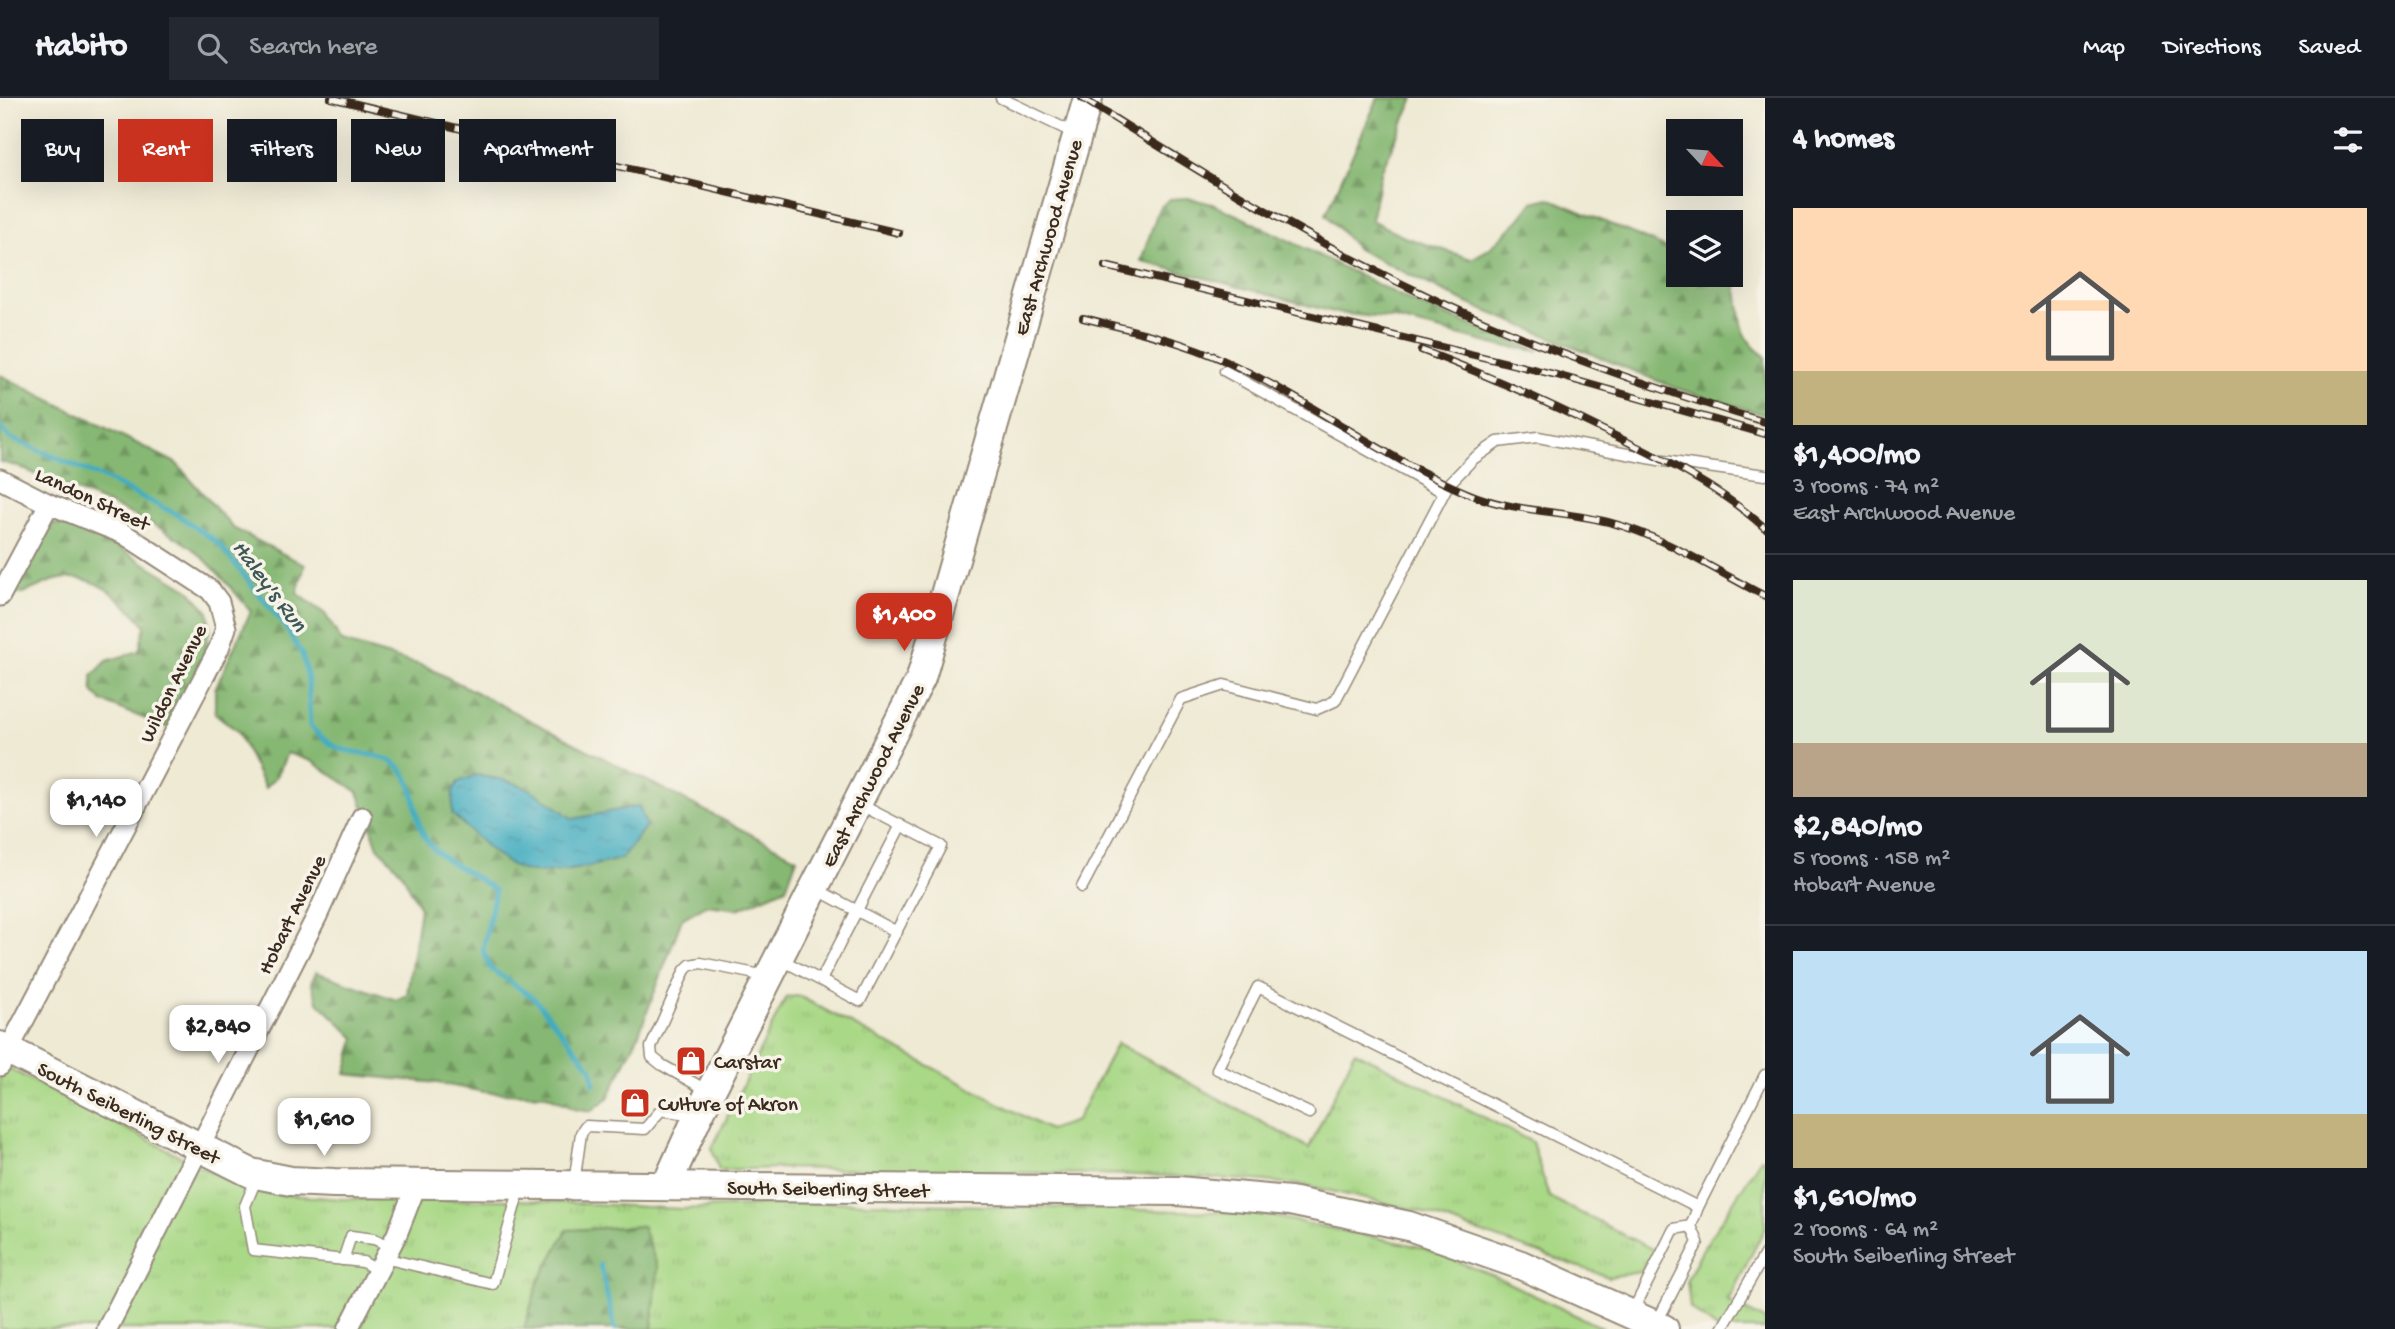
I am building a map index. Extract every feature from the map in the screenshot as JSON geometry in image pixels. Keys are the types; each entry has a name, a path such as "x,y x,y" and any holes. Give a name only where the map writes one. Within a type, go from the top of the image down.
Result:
{"main road":[{"name":"East Archwood Avenue","path":"666,1186 704,1104 911,702 930,654 1088,98"},
{"name":"South Seiberling Street","path":"3,1054 258,1175 291,1181 1178,1191 1290,1201 1370,1216 1447,1238 1651,1322"}],"street":[{"name":"Landon Street","path":"0,479 50,504 124,534 158,554 210,590 219,602 223,617"},
{"path":"0,596 50,504"},
{"name":"Wildon Avenue","path":"3,1054 219,648 226,628 223,617"},
{"name":"Hobart Avenue","path":"107,1329 317,916 362,817"},
{"path":"348,1329 384,1258 417,1183"}],"lane":[{"path":"1001,98 1076,134"},
{"path":"1225,371 1443,492"},
{"path":"1082,887 1181,699 1224,685 1317,709 1335,701 1443,492 1473,459 1498,442 1538,437 1664,461 1765,475"},
{"path":"704,1104 652,1057 651,1047 685,970 690,965 701,963 775,968 821,981 860,1001 942,846 859,804"},
{"path":"821,981 901,825"},
{"path":"815,889 897,932"},
{"path":"1309,1113 1217,1069 1258,987 1698,1208"},
{"path":"1651,1322 1698,1242 1691,1226 1698,1208 1765,1075"},
{"path":"573,1185 581,1133 586,1126 645,1129 661,1110 704,1104"},
{"path":"258,1175 245,1206 253,1250 363,1262 384,1258 493,1284 520,1184"},
{"path":"1651,1322 1674,1229 1691,1226"},
{"path":"343,1260 351,1236 374,1239 384,1258"},
{"path":"1722,1329 1765,1254"}],"green space":[{"path":"1378,98 1414,98 1382,169 1371,220 1404,237 1471,259 1489,249 1533,202 1549,198 1666,248 1666,287 1736,287 1744,332 1755,348 1765,356 1765,415 1675,388 1469,304 1357,249 1326,214"},
{"path":"1188,198 1212,204 1241,217 1419,305 1539,351 1500,346 1395,319 1337,313 1141,261 1159,208 1170,199"},
{"path":"0,375 176,463 233,528 305,565 297,593 325,614 342,642 427,667 797,858 786,888 738,909 706,905 682,919 638,1036 608,1098 591,1111 575,1108 547,1095 484,1092 438,1083 346,1074 355,1038 318,1002 311,983 316,972 396,1000 407,995 420,908 402,873 378,847 358,792 311,761 287,753 277,776 265,788 237,731 215,713 215,689 251,611 214,568 183,542 139,518 17,466 0,462"},
{"path":"52,524 81,526 189,590 208,611 210,629 204,655 173,721 166,727 103,702 93,692 92,676 107,661 139,651 145,625 127,606 106,589 82,579 56,580 19,594 12,589 37,542"},
{"path":"799,996 1049,1130 1076,1121 1117,1043 1309,1148 1355,1051 1532,1142 1549,1197 1656,1251 1640,1272 1608,1277 1419,1211 1309,1186 1254,1180 1141,1175 778,1168 719,1170 712,1148 786,997"},
{"path":"0,1064 225,1179 253,1189 286,1195 342,1199 519,1200 682,1209 828,1202 1256,1213 1421,1247 1494,1276 1604,1329 0,1329"},
{"path":"1761,1158 1765,1160 1765,1228 1728,1301 1765,1320 1765,1329 1717,1329 1690,1308 1687,1280 1701,1252"},
{"path":"642,1226 658,1268 652,1329 524,1329 538,1283 567,1230"}],"water":[{"path":"476,775 518,784 549,801 573,819 639,806 646,826 621,859 556,872 530,872 519,869 493,852 452,814 453,791 458,782"}],"waterway":[{"name":"Haley's Run","path":"0,427 10,438 101,477 178,515 218,543 284,625 302,654 308,679 310,726 335,746 389,760 401,769 411,785 419,822 426,839 441,855 495,891 483,950 490,968 535,999 592,1069 594,1084"},
{"name":"Haley's Run","path":"600,1265 615,1329"}],"railway":[{"path":"331,98 899,233"},
{"path":"1082,98 1249,201 1351,258 1451,307 1606,370 1765,422"},
{"path":"1105,266 1553,374 1765,434"},
{"path":"1083,318 1173,341 1225,361 1256,376 1406,463 1467,493 1521,508 1594,519 1632,529 1671,546 1765,596"},
{"path":"1421,350 1534,397 1666,461 1727,498 1765,528"}],"place":[{"name":"Carstar","path":"691,1061"},
{"name":"Culture of Akron","path":"635,1103"}]}
